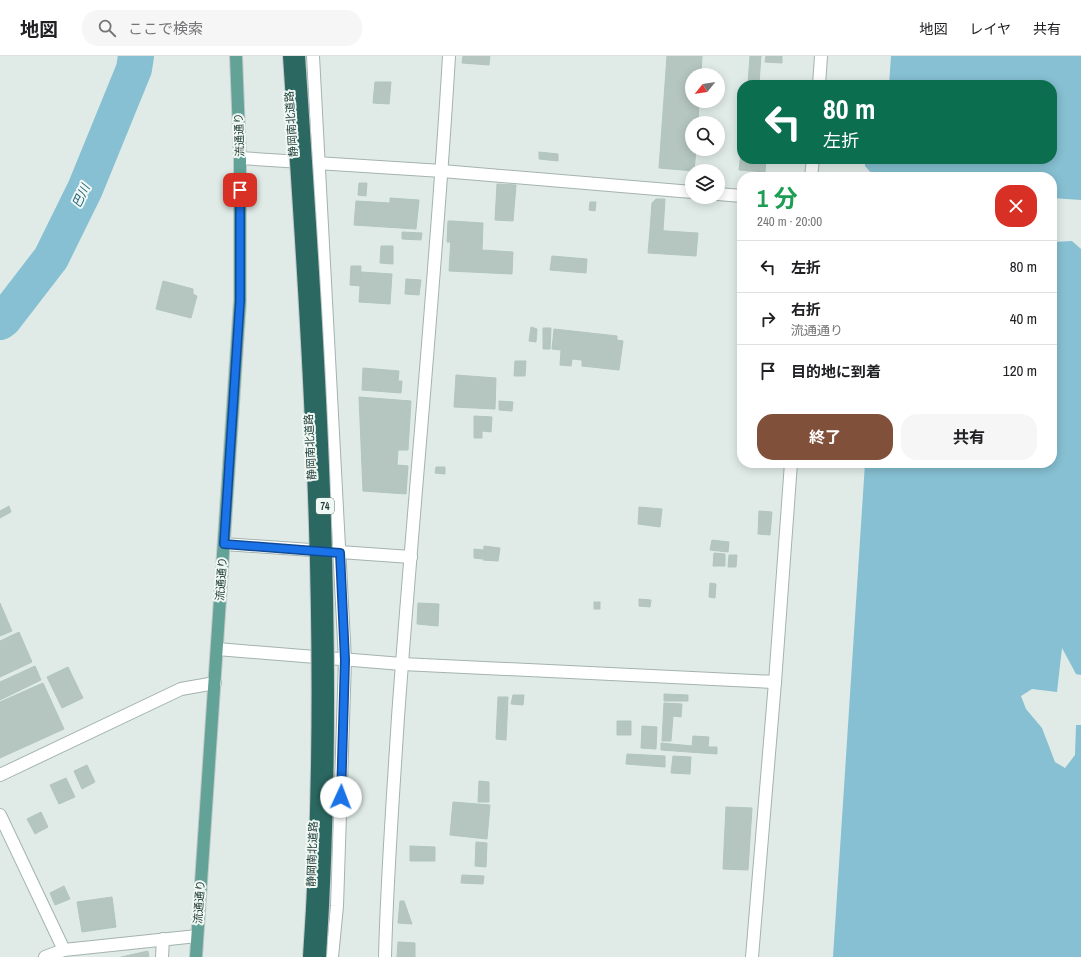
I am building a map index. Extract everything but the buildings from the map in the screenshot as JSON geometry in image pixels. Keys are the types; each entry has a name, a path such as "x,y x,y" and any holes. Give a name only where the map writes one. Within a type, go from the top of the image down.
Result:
{"highway":[{"name":"静岡南北道路","path":"289,56 304,280 317,576 317,768 309,957"},
{"name":"静岡南北道路","path":"299,56 316,320 324,475 327,576 328,768 320,957"}],"main road":[{"name":"流通通り","path":"196,957 240,300 240,158 236,56"}],"street":[{"path":"314,56 345,660 337,906 332,957"},
{"path":"385,957 387,876 402,664 442,172 449,56"},
{"path":"819,80 821,56"},
{"path":"240,158 685,191"},
{"path":"725,195 737,196"},
{"path":"752,957 775,682 791,468"},
{"path":"224,544 411,557"},
{"path":"217,649 402,664 775,682"},
{"path":"0,775 181,689 215,683"},
{"path":"0,815 64,950"},
{"path":"45,957 64,950 197,936"},
{"path":"162,957 163,939"},
{"path":"111,957 112,945"}],"water":[{"path":"891,56 1081,56 1081,200 1057,198 1057,172 870,172 865,166 865,164 1057,164 1057,80 889,80"},
{"path":"1072,241 1081,249 1081,675 1076,674 1062,648 1057,692 1032,689 1021,696 1026,709 1042,728 1055,762 1065,768 1075,755 1076,725 1081,725 1081,957 833,957 865,468 1057,468 1057,242"}],"waterway":[{"name":"巴川","path":"0,322 4,319 51,258 85,189 134,69 136,56"}],"route":[{"path":"240,190 240,300 224,544 340,553 345,660 341,797"}]}
